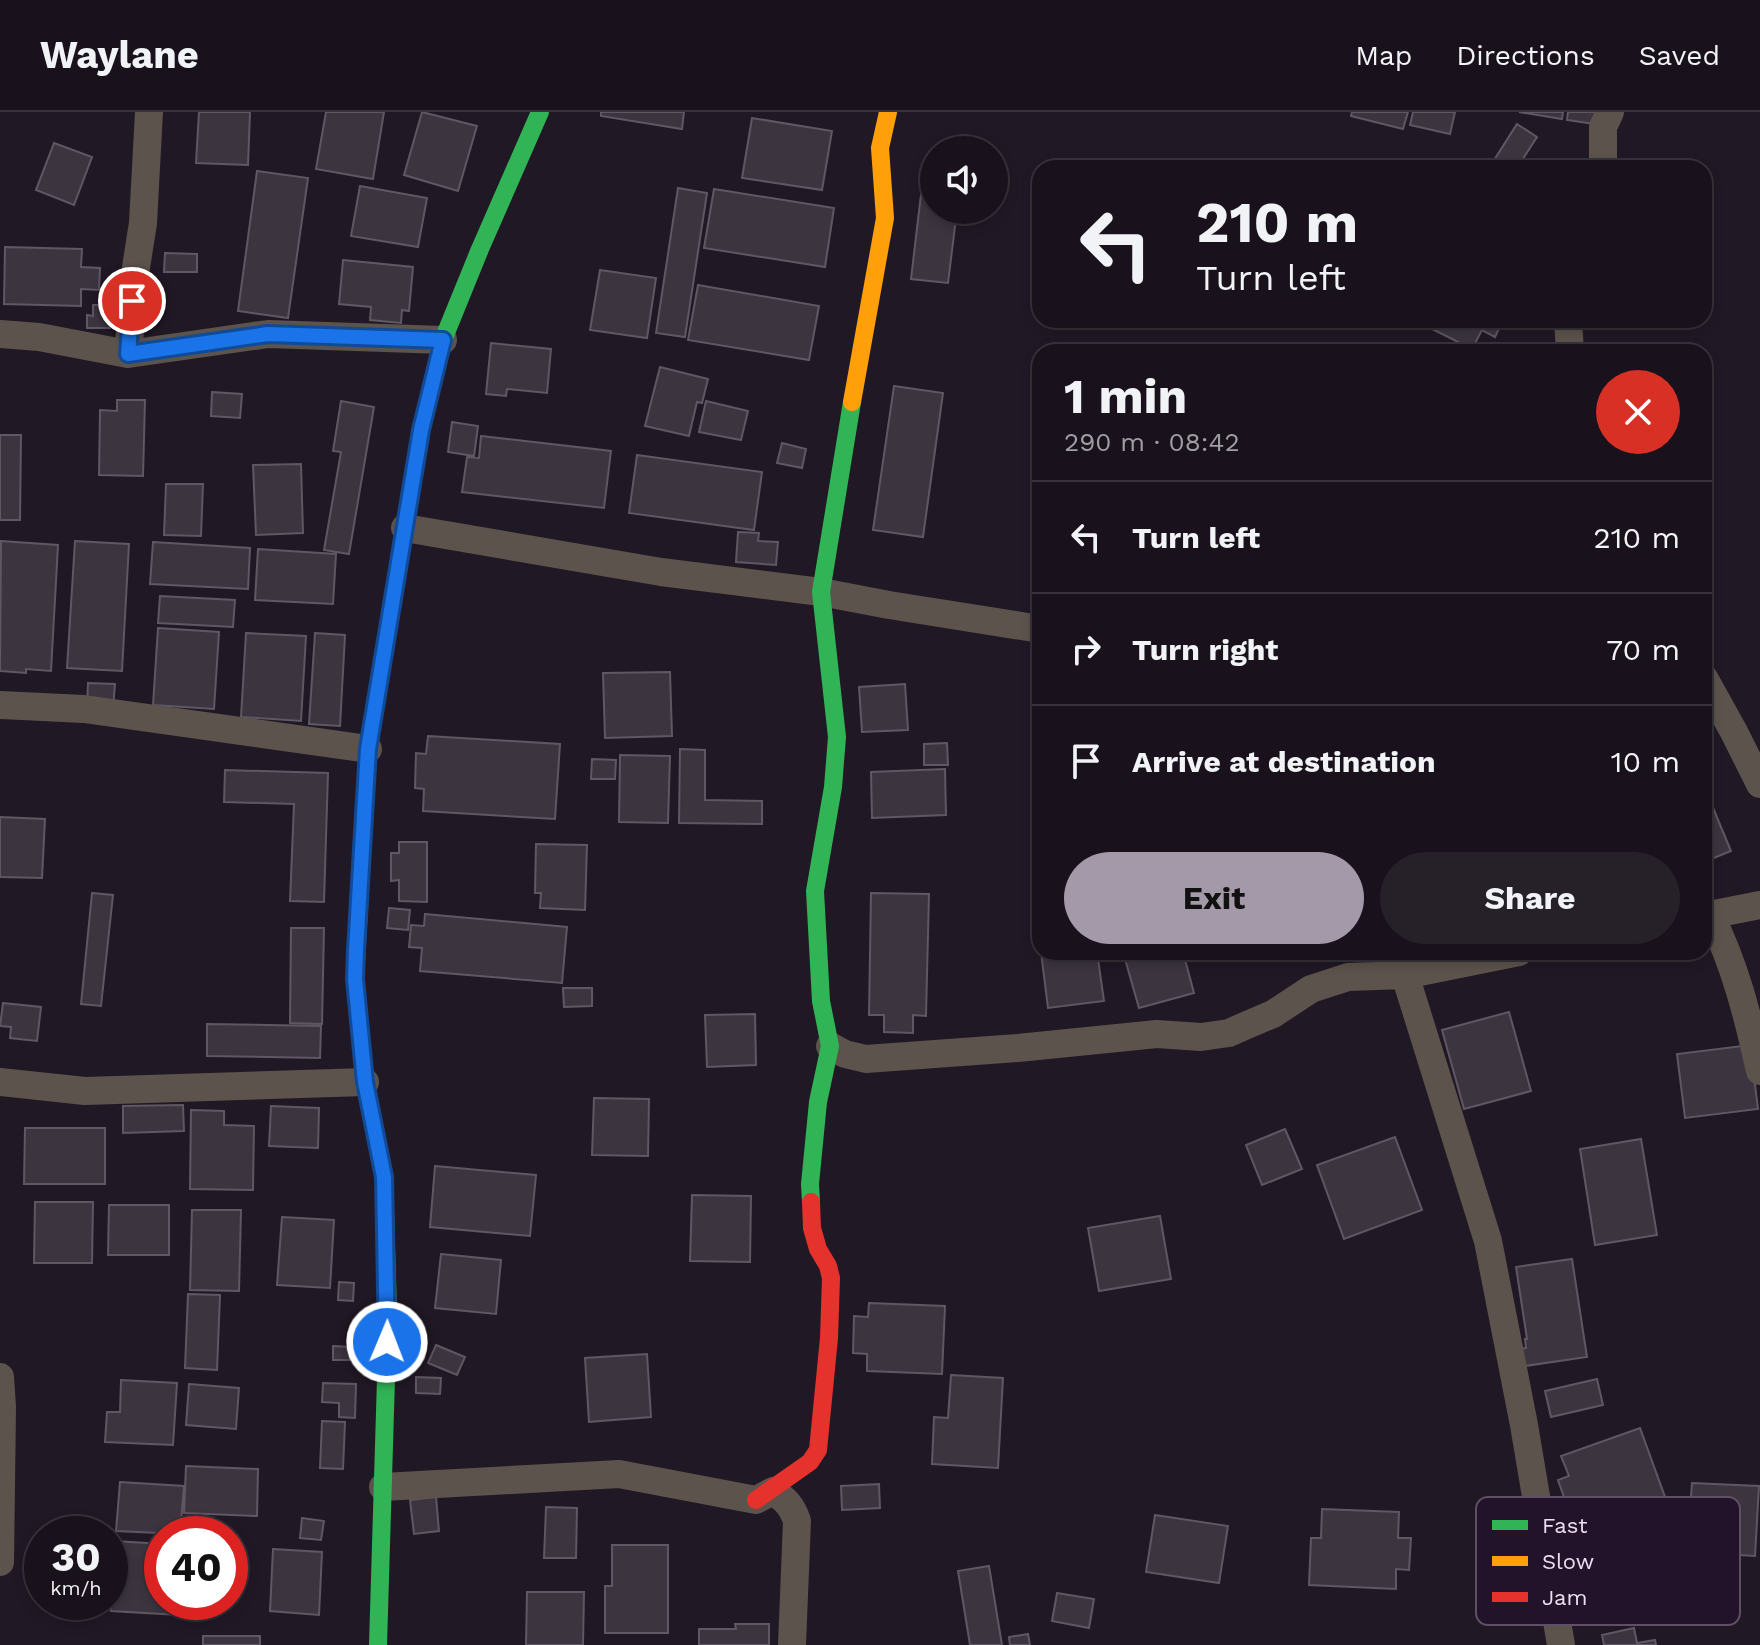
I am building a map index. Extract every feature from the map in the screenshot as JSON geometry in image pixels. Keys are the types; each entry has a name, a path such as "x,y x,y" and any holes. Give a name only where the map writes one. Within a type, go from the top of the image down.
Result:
{"street":[{"path":"128,354 143,223 149,112"},
{"path":"378,1645 388,1312 384,1177 365,1082 355,979 368,749 421,430 443,340 540,112"},
{"path":"756,1500 810,1462 818,1450 820,1433 831,1278 812,1228 810,1184 818,1102 830,1046 821,1001 815,891 833,787 837,737 821,592 883,233 885,218 880,148 888,112"},
{"path":"1603,160 1603,127 1610,112"},
{"path":"0,334 39,337 128,354 268,334 443,340"},
{"path":"405,528 661,572 821,592 1032,628"},
{"path":"1712,692 1760,784"},
{"path":"0,705 84,709 368,749"},
{"path":"1712,914 1760,905"},
{"path":"1712,922 1720,934 1745,1005 1760,1071"},
{"path":"830,1046 845,1054 866,1059 1157,1034 1201,1037 1229,1033 1273,1014 1311,989 1348,977 1400,964 1440,960"},
{"path":"1400,964 1488,1241 1536,1497"},
{"path":"0,1082 85,1091 365,1082"},
{"path":"0,1377 0,1562"},
{"path":"383,1487 619,1474 756,1500 773,1491 788,1501 797,1521 792,1645"},
{"path":"1558,1625 1561,1645"}],"building":[{"path":"199,112 250,112 248,165 196,163"},
{"path":"326,112 384,112 373,179 316,169"},
{"path":"422,112 477,126 458,191 404,175"},
{"path":"601,112 684,112 682,129 601,116"},
{"path":"1352,112 1408,112 1403,129 1351,116"},
{"path":"1413,112 1455,112 1450,134 1410,125"},
{"path":"1519,112 1563,112 1562,119"},
{"path":"1568,112 1597,112 1595,124 1567,120"},
{"path":"752,118 832,131 822,190 742,178"},
{"path":"1517,124 1537,137 1522,160 1494,160"},
{"path":"54,143 92,157 74,205 36,190"},
{"path":"257,171 308,178 288,318 238,311"},
{"path":"360,186 427,198 418,247 351,236"},
{"path":"678,188 707,193 685,337 656,333"},
{"path":"714,189 834,208 825,267 704,248"},
{"path":"920,203 920,224 955,224 948,283 911,279"},
{"path":"5,247 82,249 81,267 100,268 99,290 81,289 81,306 4,304"},
{"path":"165,253 197,254 197,272 164,272"},
{"path":"343,260 413,267 409,311 402,310 401,323 370,320 371,307 339,304"},
{"path":"600,270 656,278 647,338 590,330"},
{"path":"698,285 819,306 809,360 688,340"},
{"path":"93,305 111,305 110,328 87,328 87,315 93,316"},
{"path":"1430,328 1499,328 1495,337 1482,330 1475,344 1462,344"},
{"path":"491,343 551,349 547,393 507,389 506,396 486,394"},
{"path":"660,367 708,379 702,403 697,402 689,436 645,426"},
{"path":"894,386 943,393 923,537 873,530"},
{"path":"212,392 242,394 240,418 211,416"},
{"path":"117,400 145,400 143,476 99,475 100,410 117,411"},
{"path":"341,401 374,407 349,554 324,550 341,452 333,451"},
{"path":"706,401 748,411 741,440 699,432"},
{"path":"452,422 478,426 474,456 448,452"},
{"path":"0,435 21,435 20,520 0,520"},
{"path":"481,436 611,451 604,508 462,492 467,457 479,458"},
{"path":"782,443 806,449 802,468 777,463"},
{"path":"637,455 762,472 754,530 629,513"},
{"path":"301,464 303,533 256,535 253,465"},
{"path":"166,484 203,484 201,536 164,535"},
{"path":"738,532 759,533 758,541 778,542 776,565 736,562"},
{"path":"1,541 58,545 51,671 0,671"},
{"path":"75,541 129,544 122,671 67,668"},
{"path":"153,542 250,548 248,589 150,584"},
{"path":"258,549 336,554 333,604 255,600"},
{"path":"160,596 235,600 233,627 158,623"},
{"path":"158,628 219,632 214,709 153,705"},
{"path":"246,633 306,636 301,721 241,717"},
{"path":"315,633 345,635 340,726 309,724"},
{"path":"670,672 672,736 605,738 603,673"},
{"path":"88,683 115,684 113,708 87,706"},
{"path":"905,684 908,730 862,732 859,687"},
{"path":"428,736 560,744 555,819 423,811 424,789 415,788 416,753 426,754"},
{"path":"947,743 948,765 924,765 924,744"},
{"path":"680,749 705,750 705,800 762,801 762,824 679,823"},
{"path":"620,755 670,756 668,823 619,822"},
{"path":"592,759 616,760 615,779 591,779"},
{"path":"945,769 946,815 872,818 871,772"},
{"path":"225,770 328,773 324,902 290,901 294,804 224,802"},
{"path":"1712,805 1731,851 1712,859"},
{"path":"0,817 45,819 42,878 0,877"},
{"path":"399,842 427,842 427,902 399,901 399,880 391,881 391,853 399,853"},
{"path":"536,844 587,845 585,910 540,908 541,893 535,893"},
{"path":"92,893 113,895 101,1006 81,1004"},
{"path":"871,893 929,894 926,1016 913,1015 913,1033 884,1032 884,1015 869,1015"},
{"path":"389,908 410,910 408,930 387,928"},
{"path":"425,914 567,927 562,983 420,971 422,948 409,947 411,925 424,926"},
{"path":"291,928 324,928 322,1024 290,1023"},
{"path":"1042,960 1098,960 1104,1001 1048,1008"},
{"path":"1125,960 1185,960 1194,993 1139,1008"},
{"path":"563,988 592,988 592,1006 564,1007"},
{"path":"3,1003 41,1007 37,1041 10,1038 11,1027 0,1026"},
{"path":"1509,1012 1531,1091 1464,1109 1442,1030"},
{"path":"755,1014 756,1065 707,1067 705,1015"},
{"path":"207,1024 321,1026 320,1058 207,1056"},
{"path":"1750,1045 1758,1109 1685,1118 1677,1054"},
{"path":"594,1098 649,1099 648,1156 592,1155"},
{"path":"183,1105 184,1131 123,1133 123,1106"},
{"path":"271,1106 319,1108 318,1148 269,1146"},
{"path":"191,1110 224,1111 224,1125 254,1126 253,1190 190,1189"},
{"path":"25,1128 105,1128 105,1184 24,1184"},
{"path":"1285,1129 1302,1169 1262,1185 1246,1145"},
{"path":"1395,1137 1422,1210 1344,1239 1317,1165"},
{"path":"1641,1139 1657,1235 1595,1245 1580,1149"},
{"path":"435,1166 536,1175 530,1236 430,1227"},
{"path":"692,1195 751,1196 750,1262 690,1261"},
{"path":"35,1202 93,1202 92,1263 34,1263"},
{"path":"109,1205 169,1205 169,1255 108,1255"},
{"path":"192,1210 241,1210 239,1291 190,1290"},
{"path":"1160,1216 1171,1279 1099,1291 1088,1228"},
{"path":"282,1217 334,1220 330,1288 277,1285"},
{"path":"441,1254 501,1260 496,1314 435,1308"},
{"path":"1572,1259 1587,1357 1511,1368 1509,1350 1526,1348 1527,1339 1516,1267"},
{"path":"339,1282 354,1283 353,1301 338,1300"},
{"path":"188,1294 220,1295 217,1370 185,1368"},
{"path":"869,1303 945,1306 942,1374 867,1371 867,1354 853,1353 854,1316 868,1317"},
{"path":"436,1345 465,1357 457,1375 428,1363"},
{"path":"333,1346 351,1347 350,1360 333,1360"},
{"path":"647,1354 651,1417 589,1422 585,1358"},
{"path":"951,1375 1003,1378 998,1468 932,1464 934,1417 948,1418"},
{"path":"416,1377 441,1378 440,1394 416,1393"},
{"path":"1597,1379 1603,1405 1551,1417 1545,1391"},
{"path":"121,1380 177,1383 173,1445 105,1442 107,1412 120,1412"},
{"path":"323,1383 356,1384 355,1418 339,1417 339,1403 322,1402"},
{"path":"189,1384 239,1388 236,1429 186,1425"},
{"path":"322,1421 345,1422 343,1469 320,1468"},
{"path":"1640,1428 1665,1497 1564,1497 1558,1480 1569,1476 1561,1456"},
{"path":"186,1466 258,1469 257,1516 184,1513"},
{"path":"120,1482 184,1486 182,1516 144,1516 144,1532 128,1532 128,1516 117,1516"},
{"path":"1692,1483 1759,1486 1755,1556 1740,1555 1740,1497 1691,1497"},
{"path":"879,1484 880,1508 842,1510 841,1486"},
{"path":"436,1497 439,1531 414,1534 410,1500"},
{"path":"546,1507 577,1508 576,1558 544,1558"},
{"path":"1322,1509 1399,1512 1398,1538 1411,1538 1409,1570 1396,1569 1396,1589 1309,1585 1311,1538 1321,1538"},
{"path":"1155,1515 1228,1526 1219,1583 1146,1572"},
{"path":"302,1518 324,1521 321,1540 300,1538"},
{"path":"128,1542 144,1543 144,1613 128,1612"},
{"path":"612,1545 668,1545 668,1633 605,1633 605,1586 612,1586"},
{"path":"273,1549 322,1552 319,1615 270,1611"},
{"path":"989,1566 1002,1645 970,1645 958,1571"},
{"path":"527,1592 584,1592 583,1645 526,1645"},
{"path":"1057,1593 1094,1599 1089,1628 1052,1621"},
{"path":"735,1624 769,1624 769,1645 699,1645 699,1629 736,1629"},
{"path":"1634,1628 1637,1643 1655,1640 1656,1645 1604,1645 1602,1635"},
{"path":"1028,1634 1030,1645 1010,1645 1009,1637"},
{"path":"203,1636 260,1636 260,1645 203,1645"}],"traffic: fast":[{"path":"432,385 443,340 540,112"},
{"path":"811,1202 818,1102 830,1046 821,1001 815,891 833,787 837,737 821,592 852,402"},
{"path":"378,1645 388,1312 384,1177 365,1082 355,979 368,749 380,675"}],"traffic: slow":[{"path":"852,402 885,218 880,148 888,112"}],"traffic: jam":[{"path":"380,675 421,430 432,385"},
{"path":"756,1500 810,1462 818,1450 829,1338 831,1278 812,1228 811,1202"}],"route":[{"path":"132,301 128,354 268,334 443,340 421,430 368,749 356,950 355,979 365,1082 384,1177 387,1342"}]}
